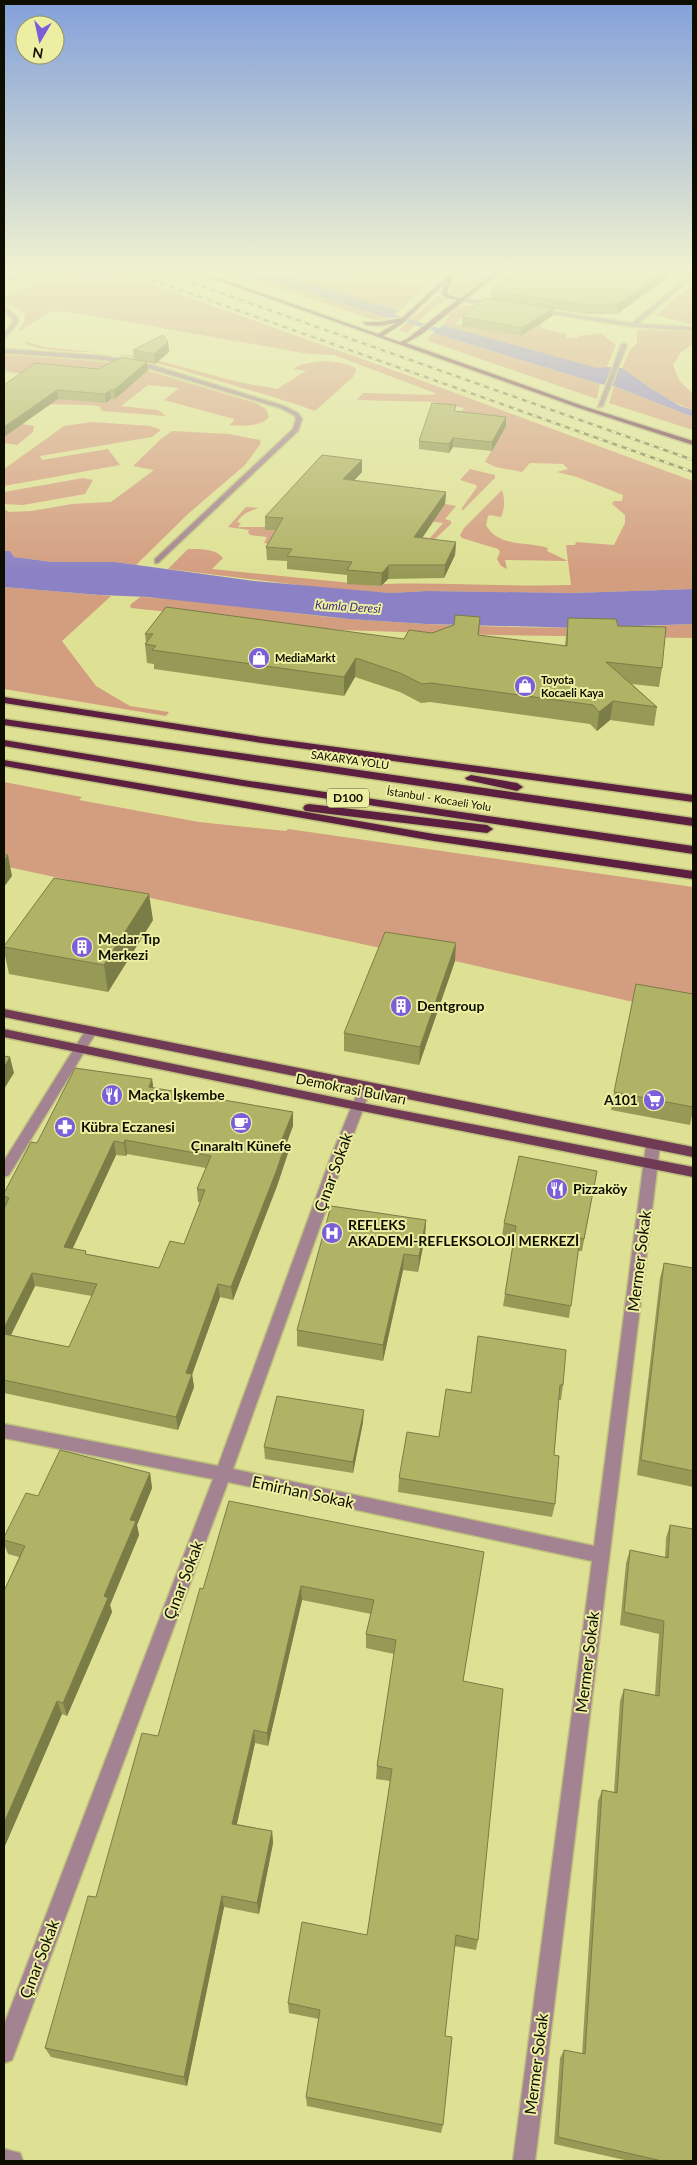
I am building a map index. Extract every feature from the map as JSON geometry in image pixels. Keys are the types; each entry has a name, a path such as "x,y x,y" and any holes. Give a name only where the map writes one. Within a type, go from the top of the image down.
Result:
{"highway":[{"path":"4,700 110,718 693,799"},
{"name":"SAKARYA YOLU","path":"4,722 689,822"},
{"name":"İstanbul - Kocaeli Yolu","path":"4,743 233,781 693,851"},
{"path":"333,750 689,822"},
{"path":"4,763 375,829 591,862 693,875"},
{"path":"99,780 397,819 693,851"}],"main road":[{"path":"489,372 581,407 693,444"},
{"path":"508,372 693,436"},
{"name":"Demokrasi Bulvarı","path":"4,1014 693,1152"},
{"name":"Demokrasi Bulvarı","path":"4,1033 357,1106 693,1172"}],"street":[{"path":"158,561 296,430 299,418 296,414 267,402 166,372"},
{"path":"601,403 613,372"},
{"path":"4,1172 78,1049 91,1031"},
{"name":"Çınar Sokak","path":"4,2052 366,1086"},
{"name":"Mermer Sokak","path":"524,2161 653,1144"},
{"name":"Emirhan Sokak","path":"4,1431 222,1474 601,1555"},
{"path":"4,2160 12,2161"}],"shaded area":[{"path":"10,372 152,372 256,403 266,409 269,417 256,424 245,426 229,425 234,419 164,400 179,388 148,385 121,406 158,410 166,416 102,411 99,406 40,404 28,375"},
{"path":"189,372 201,372 238,382 277,389 304,372 355,372 353,377 315,411"},
{"path":"379,372 398,372 693,481 693,589 572,593 427,591 390,593 338,590 168,569 188,549 197,549 216,552 223,558 212,569 381,586 384,584 571,585 566,545 575,545 576,542 614,545 625,523 625,515 612,504 614,501 622,501 623,495 577,477 557,472 568,469 563,464 530,463 522,472 496,467 485,462 505,426 457,420 464,408 434,402 357,400 363,393 434,395 435,393"},
{"path":"518,372 561,372 600,384 597,399"},
{"path":"628,372 676,372 679,380 693,394 693,410 665,397"},
{"path":"614,386 693,417 693,430 609,403"},
{"path":"4,412 29,418 23,424 34,426 33,432 17,445 4,443"},
{"path":"92,422 151,426 161,430 152,437 40,456 42,460 108,449 120,465 4,486 4,469 64,426"},
{"path":"172,431 229,434 260,440 261,443 245,465 189,513 136,565 115,562 54,562 14,557 10,551 4,551 4,509 9,512 31,511 72,504 111,502 154,470 133,466"},
{"path":"470,469 495,475 495,478 462,511 462,508 477,487 460,480"},
{"path":"83,478 93,480 85,494 23,505 4,504 4,492"},
{"path":"502,490 504,504 501,517 488,516 486,525 491,532 506,541 548,548 547,551 568,561 505,560 507,569 501,566 497,559 500,552 498,549 462,538 460,535 464,528"},
{"path":"298,501 435,519 445,504 456,506 445,519 451,521 451,524 435,539 448,548 441,554 282,533 274,545 264,543 267,537 250,535 249,530 228,527 246,507 259,508 249,511 242,516 237,522 241,523 238,527 265,527 407,546 419,537 430,538 443,523 296,503"},
{"path":"4,587 111,596 62,641 96,686 130,706 169,712 166,716 4,689"},
{"path":"140,597 192,600 350,619 436,624 564,627 693,624 693,638 493,635 340,630 131,608 130,605"},
{"path":"4,782 82,797 79,800 199,822 286,831 288,829 693,887 693,1013 633,1002 455,961 385,949 4,866"}],"water":[{"path":"561,372 628,372 680,406 693,410 693,417 614,386 600,384"},
{"name":"Kumla Deresi","path":"4,551 10,551 14,557 53,562 115,562 254,581 390,593 427,591 572,593 693,589 693,624 581,628 426,624 349,619 148,597 4,587"}],"building":[{"path":"22,372 135,372 114,390 110,390 105,394 57,390 4,427 4,385"},
{"path":"432,403 456,405 454,411 506,417 492,442 453,438 449,444 419,441"},
{"path":"322,455 362,460 343,479 446,492 414,537 456,542 445,565 389,565 382,573 347,570 352,562 287,556 292,549 266,547 283,518 265,517"},
{"path":"166,607 404,639 409,630 432,633 454,625 455,615 480,617 478,635 567,646 568,618 616,619 618,626 666,627 662,668 606,662 657,707 613,701 599,712 593,705 431,683 422,684 400,673 356,658 344,677 152,650 156,646 145,644 153,634 145,634"},
{"path":"54,878 149,894 104,965 4,947"},
{"name":"Dentgroup","path":"385,932 456,943 420,1047 344,1033"},
{"path":"636,984 693,994 693,1107 614,1092"},
{"path":"4,1056 10,1057 4,1067"},
{"path":"75,1068 152,1079 149,1087 293,1112 282,1139 287,1140 276,1172 231,1287 218,1284 186,1373 192,1374 176,1417 4,1380 4,1334 69,1347 97,1284 32,1273 4,1328 4,1209 9,1198 4,1196 4,1193 31,1142 37,1143","holes":["125,1140 211,1156 197,1189 205,1190 184,1244 170,1241 159,1268 85,1254 86,1251 64,1247 114,1141 124,1143"]},
{"path":"519,1156 597,1171 584,1239 580,1238 571,1306 505,1294 516,1226 504,1223"},
{"path":"331,1206 426,1220 419,1256 404,1254 383,1345 297,1330"},
{"path":"664,1263 693,1268 693,1471 641,1460"},
{"path":"478,1336 566,1350 563,1385 560,1385 554,1455 559,1456 555,1504 399,1478 407,1432 439,1437 446,1389 471,1393"},
{"path":"277,1396 364,1410 353,1462 264,1447"},
{"path":"60,1450 150,1473 130,1520 136,1521 104,1596 108,1598 63,1703 57,1701 4,1823 4,1591 25,1546 4,1540 4,1537 26,1493 38,1496"},
{"path":"229,1501 484,1552 463,1681 503,1689 478,1940 456,1935 445,2036 452,2037 443,2125 306,2097 320,2010 288,2003 302,1922 367,1935 392,1769 377,1766 396,1640 366,1634 374,1600 301,1586 267,1733 254,1730 232,1824 272,1831 257,1903 222,1896 184,2077 45,2048 88,1896 96,1897 142,1733 158,1736 200,1588 203,1589"},
{"path":"670,1525 693,1529 693,2161 662,2161 558,2137 564,2050 585,2054 602,1790 617,1793 624,1689 659,1696 664,1621 624,1612 630,1550 668,1558"}],"railway":[{"path":"412,372 693,472"},
{"path":"444,372 693,460"}],"place":[{"name":"MediaMarkt","path":"259,658"},
{"name":"Toyota Kocaeli Kaya","path":"525,686"},
{"name":"Medar Tıp Merkezi","path":"82,947"},
{"name":"Dentgroup","path":"401,1006"},
{"name":"Maçka İşkembe","path":"112,1095"},
{"name":"A101","path":"654,1100"},
{"name":"Çınaraltı Künefe","path":"241,1123"},
{"name":"Kübra Eczanesi","path":"65,1127"},
{"name":"Pizzaköy","path":"557,1189"},
{"name":"REFLEKS AKADEMİ-REFLEKSOLOJİ MERKEZİ","path":"332,1233"}]}
